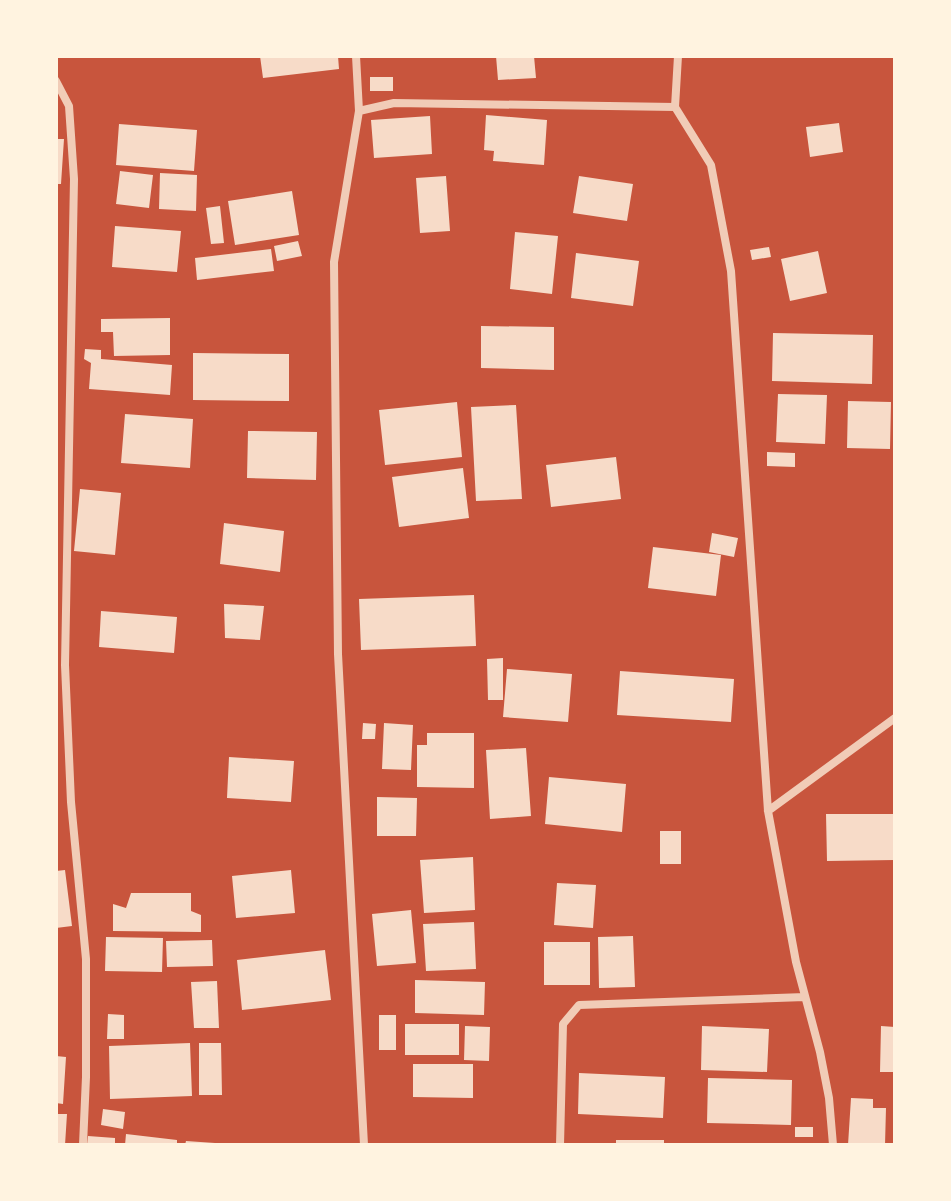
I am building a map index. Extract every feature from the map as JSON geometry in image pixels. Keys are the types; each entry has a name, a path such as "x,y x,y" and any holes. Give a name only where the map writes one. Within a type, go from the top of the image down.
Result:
{"street":[{"path":"356,56 359,111 334,262 338,654 364,1145"},
{"path":"678,56 675,107 711,165 731,271 768,811 805,997 829,1098 833,1145"},
{"path":"56,81 69,106 74,179 65,665 71,802 86,959 87,1048 83,1145"},
{"path":"359,111 394,103 675,107"},
{"path":"768,811 895,718"},
{"path":"560,1145 563,1024 579,1005 805,997"}],"building":[{"path":"260,56 338,56 339,69 263,78"},
{"path":"496,56 534,56 536,78 498,80"},
{"path":"370,77 393,77 393,91 370,91"},
{"path":"486,115 547,120 544,165 493,161 494,151 484,150"},
{"path":"430,116 432,154 374,158 371,120"},
{"path":"839,123 843,152 810,157 806,127"},
{"path":"119,124 197,130 194,171 116,165"},
{"path":"56,139 64,139 61,184 56,184"},
{"path":"120,171 153,175 149,208 116,204"},
{"path":"160,173 197,175 196,211 159,209"},
{"path":"446,176 450,231 420,233 416,178"},
{"path":"579,176 633,184 627,221 573,213"},
{"path":"292,191 299,235 235,245 228,201"},
{"path":"220,206 224,243 211,244 206,208"},
{"path":"115,226 181,231 177,272 112,267"},
{"path":"515,232 558,236 552,294 510,289"},
{"path":"298,241 302,256 277,261 274,246"},
{"path":"769,247 771,257 752,260 750,250"},
{"path":"271,249 274,271 197,280 195,258"},
{"path":"818,251 827,293 790,301 781,259"},
{"path":"576,253 639,261 633,306 571,298"},
{"path":"170,318 170,355 114,356 113,332 101,332 101,319"},
{"path":"481,326 554,327 554,370 481,368"},
{"path":"773,333 873,335 872,384 772,381"},
{"path":"85,349 101,350 101,359 172,365 170,395 89,389 91,363 84,359"},
{"path":"193,353 289,354 289,401 193,400"},
{"path":"778,394 827,395 825,444 776,442"},
{"path":"848,401 891,402 890,449 847,448"},
{"path":"457,402 462,457 385,465 379,410"},
{"path":"516,405 522,499 476,501 471,407"},
{"path":"125,414 193,419 190,468 121,463"},
{"path":"248,431 317,432 316,480 247,478"},
{"path":"767,452 795,453 795,467 767,466"},
{"path":"616,457 621,499 551,507 546,465"},
{"path":"463,468 469,518 399,527 392,477"},
{"path":"80,489 121,493 115,555 74,551"},
{"path":"224,523 284,531 280,572 220,564"},
{"path":"712,533 738,538 734,557 709,552"},
{"path":"653,547 721,555 716,596 648,588"},
{"path":"474,595 476,646 361,650 359,599"},
{"path":"224,604 264,606 260,640 225,638"},
{"path":"101,611 177,617 174,653 99,647"},
{"path":"503,658 503,700 488,700 487,659"},
{"path":"507,669 572,674 568,722 503,717"},
{"path":"620,671 734,679 731,722 617,715"},
{"path":"363,723 376,724 375,739 362,739"},
{"path":"384,723 413,725 411,770 382,769"},
{"path":"427,733 474,733 474,788 417,787 417,745 427,745"},
{"path":"526,748 531,816 490,819 486,750"},
{"path":"229,757 294,761 291,802 227,798"},
{"path":"549,777 626,784 622,832 545,824"},
{"path":"377,797 417,798 416,836 377,836"},
{"path":"826,814 895,814 895,860 827,861"},
{"path":"660,831 681,831 681,864 660,864"},
{"path":"473,857 475,910 424,913 420,860"},
{"path":"65,870 72,926 56,928 56,871"},
{"path":"291,870 295,913 236,918 232,876"},
{"path":"557,883 596,885 593,928 554,925"},
{"path":"131,893 191,893 191,911 201,915 201,932 113,931 113,904 126,908"},
{"path":"411,910 416,963 377,966 372,914"},
{"path":"474,922 476,969 426,971 423,924"},
{"path":"633,936 635,987 599,988 598,937"},
{"path":"106,937 163,938 162,972 105,971"},
{"path":"212,940 213,966 167,967 166,941"},
{"path":"544,942 590,942 590,985 544,985"},
{"path":"325,950 331,1000 242,1010 237,960"},
{"path":"415,980 485,982 484,1015 415,1013"},
{"path":"217,981 219,1028 194,1028 191,982"},
{"path":"108,1014 124,1015 124,1039 107,1039"},
{"path":"379,1015 396,1015 396,1050 379,1050"},
{"path":"405,1024 459,1024 459,1055 405,1055"},
{"path":"465,1026 490,1027 489,1061 464,1060"},
{"path":"702,1026 769,1029 767,1072 701,1070"},
{"path":"881,1026 895,1027 895,1072 880,1072"},
{"path":"190,1043 192,1096 110,1099 109,1046"},
{"path":"199,1043 221,1043 222,1095 199,1095"},
{"path":"56,1056 66,1057 63,1104 56,1103"},
{"path":"413,1064 473,1064 473,1098 413,1097"},
{"path":"579,1073 665,1077 663,1118 578,1114"},
{"path":"708,1078 792,1080 791,1125 707,1123"},
{"path":"851,1098 873,1099 873,1108 886,1108 885,1145 848,1145"},
{"path":"103,1109 125,1112 123,1129 101,1125"},
{"path":"56,1114 67,1114 65,1145 56,1145"},
{"path":"795,1127 813,1127 813,1137 795,1137"},
{"path":"126,1134 177,1140 177,1145 125,1145"},
{"path":"88,1136 115,1138 115,1145 87,1145"},
{"path":"616,1140 664,1140 664,1145 616,1145"},
{"path":"186,1141 215,1143 215,1145 185,1145"}]}
